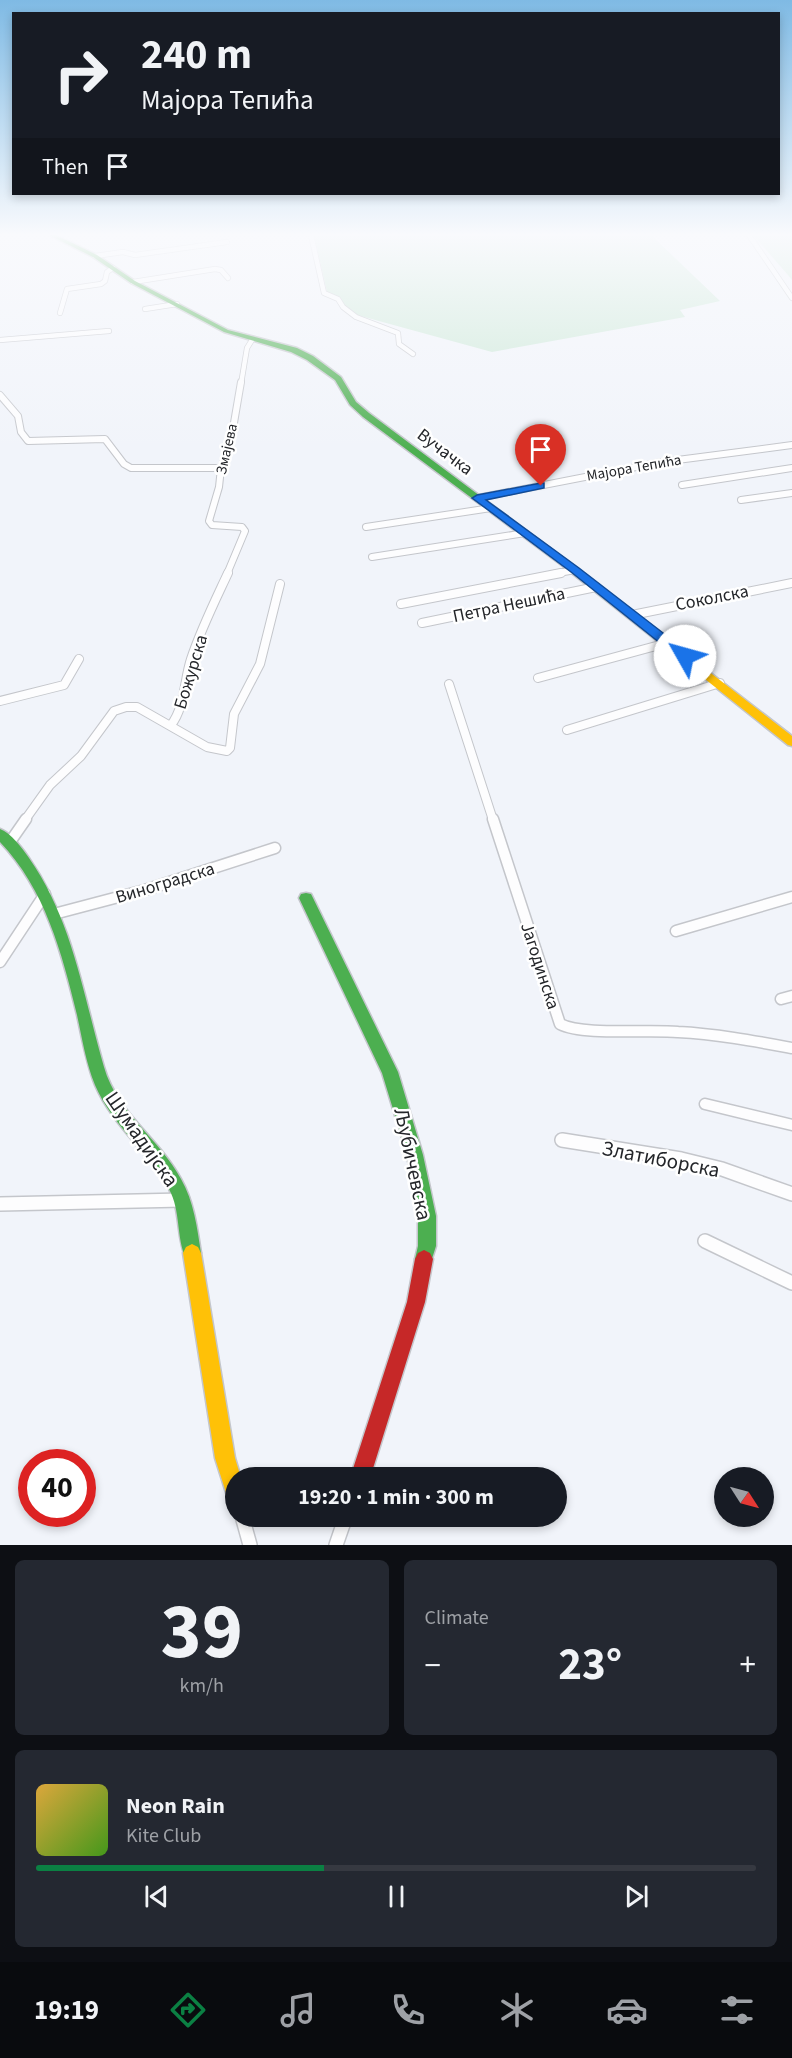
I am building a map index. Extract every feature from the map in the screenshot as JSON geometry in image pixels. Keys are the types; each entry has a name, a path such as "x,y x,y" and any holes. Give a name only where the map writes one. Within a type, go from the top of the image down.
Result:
{"street":[{"path":"60,313 62,307"},
{"path":"145,309 157,307"},
{"name":"Вучачка","path":"183,307 226,331 294,350 324,366 342,384 359,409 575,570 792,742"},
{"path":"341,307 374,327 398,333 399,344 413,354"},
{"path":"0,340 109,331"},
{"name":"Змајева","path":"245,529 210,523 221,468 230,446 246,352 252,340"},
{"path":"0,395 18,416 21,432 28,441 107,440 124,464 131,468 221,468"},
{"name":"Мајора Тепића","path":"477,498 662,462 792,445"},
{"path":"682,485 792,468"},
{"path":"741,500 792,493"},
{"path":"366,527 490,508"},
{"name":"Божурска","path":"245,529 238,553 193,654 177,715 171,725 214,750 224,752 230,748 234,714 260,664 280,584"},
{"path":"372,557 525,533"},
{"path":"401,604 575,570"},
{"name":"Соколска","path":"632,615 792,583"},
{"name":"Петра Нешића","path":"422,623 596,587"},
{"path":"538,678 667,642"},
{"path":"0,701 64,685 79,659"},
{"path":"567,730 720,683"},
{"name":"Јагодинска","path":"449,684 560,1024 580,1030 691,1031 792,1048"},
{"path":"10,842 50,785 81,756 114,711 126,707 137,707 171,725"},
{"name":"Шумадијска","path":"0,834 10,842 45,894 54,914 69,957 97,1067 110,1100 168,1173 183,1200 228,1467"},
{"name":"Виноградска","path":"54,914 145,890 275,848"},
{"path":"0,962 45,894"},
{"path":"676,931 792,897"},
{"name":"Љубичевска","path":"306,898 390,1072 415,1155 427,1216 426,1246 416,1302 364,1467"},
{"path":"705,1104 792,1125"},
{"name":"Златиборска","path":"562,1140 681,1159 722,1169 792,1194"},
{"path":"0,1204 183,1200"},
{"path":"705,1241 792,1283"},
{"path":"245,1527 250,1545"},
{"path":"336,1545 342,1527"}],"green space":[{"path":"344,307 693,307 680,310 685,317 492,352 357,315"}],"traffic: fast":[{"path":"181,307 226,331 294,350 310,358 338,379 353,403 366,415 566,564"},
{"path":"0,834 34,875 47,899 67,952 103,1085 114,1106 175,1184 186,1212 192,1253"},
{"path":"306,898 390,1072 415,1155 427,1216 427,1246 424,1259"}],"traffic: slow":[{"path":"566,564 792,742"},
{"path":"192,1253 228,1467"}],"traffic: jam":[{"path":"364,1467 416,1302 424,1259"}],"route":[{"path":"541,486 477,498 575,570 685,656"}]}
